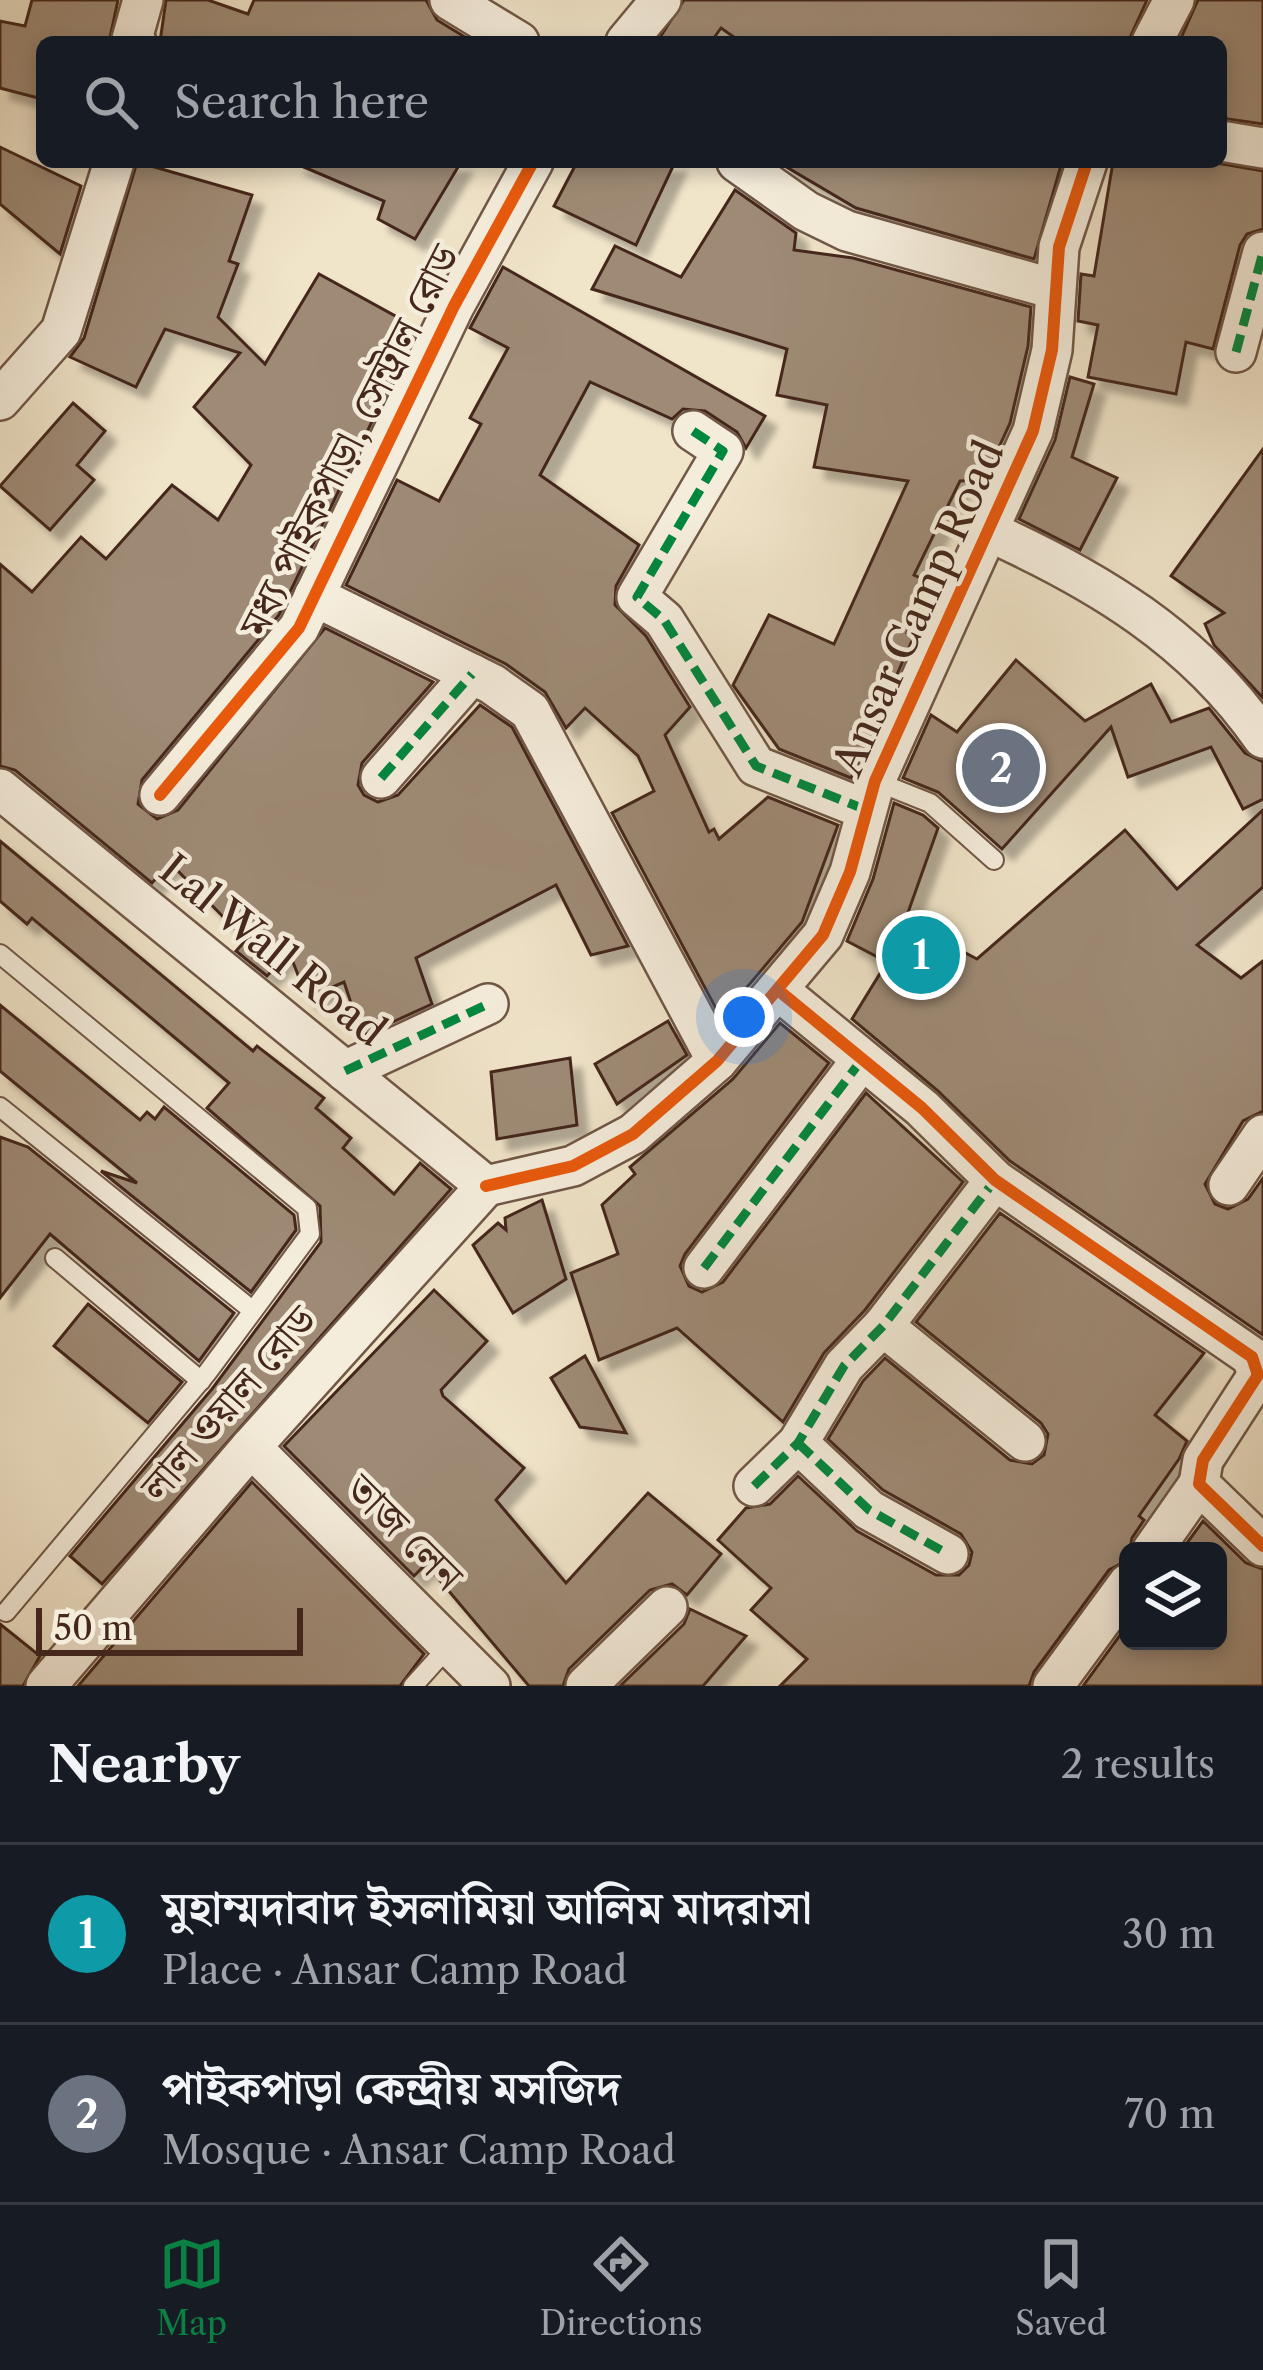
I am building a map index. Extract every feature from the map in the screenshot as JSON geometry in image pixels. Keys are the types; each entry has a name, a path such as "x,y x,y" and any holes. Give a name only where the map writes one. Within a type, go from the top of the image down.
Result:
{"street":[{"path":"133,36 143,0"},
{"path":"450,0 509,36"},
{"path":"631,36 661,0"},
{"path":"1155,36 1174,0"},
{"path":"1227,142 1263,148"},
{"path":"0,400 61,331 112,168"},
{"name":"মধ্য পাইকপাড়া, সেন্ট্রাল রোড","path":"160,795 236,710 299,628 454,306 530,168"},
{"path":"745,168 806,211 847,231 1054,289"},
{"name":"Ansar Camp Road","path":"486,1186 573,1166 633,1134 717,1061 823,935 850,872 869,795 1033,431 1052,350 1059,247 1085,168"},
{"path":"1236,352 1263,252"},
{"path":"693,431 723,451 638,597 664,620 756,766 869,795"},
{"path":"988,531 1118,598 1190,650 1232,694 1263,738"},
{"name":"মধ্য পাইকপাড়া, সেন্ট্রাল রোড","path":"314,596 472,674 530,711 717,1061"},
{"path":"381,778 472,674"},
{"name":"Lal Wall Road","path":"0,789 486,1186"},
{"path":"778,990 860,1062 922,1108 995,1180 1257,1347 1258,1375 1203,1460 1199,1484 1158,1542"},
{"path":"345,1071 488,1004"},
{"path":"704,1268 860,1062"},
{"path":"1229,1185 1263,1135"},
{"path":"754,1486 798,1444 844,1366 883,1326 995,1180"},
{"name":"লাল ওয়াল রোড","path":"46,1686 251,1447 486,1186"},
{"path":"883,1326 1025,1441"},
{"path":"798,1444 869,1510 948,1554"},
{"name":"তাজ লেন","path":"251,1447 490,1686"},
{"path":"1199,1484 1263,1546"},
{"path":"1053,1686 1119,1596"},
{"path":"586,1686 667,1607"}],"lane":[{"path":"869,795 930,803 994,860"},
{"path":"0,953 307,1208 310,1234 201,1381 6,1612"},
{"path":"0,1107 252,1310"},
{"path":"55,1258 201,1381"},
{"path":"413,1686 450,1645"}],"building":[{"path":"32,0 118,0 110,36 36,36 36,97 0,88 0,21 25,26"},
{"path":"166,0 208,0 248,14 254,0 426,0 437,20 463,36 161,36"},
{"path":"684,0 1147,0 1131,36 732,36 721,28 715,36 661,36"},
{"path":"1198,0 1263,0 1263,124 1227,119 1227,36 1182,36"},
{"path":"0,147 81,186 60,254 0,204"},
{"path":"1227,165 1263,171 1263,229 1247,234 1240,245 1213,349 1186,342 1176,394 1088,377 1098,325 1078,321 1081,274 1094,276 1112,168"},
{"path":"135,168 158,168 252,195 229,261 238,264 218,317 265,364 319,274 417,328 279,615 142,780 138,804 157,819 178,810 325,628 433,682 362,763 358,785 364,795 378,802 398,795 480,705 512,727 628,946 591,955 556,885 416,958 432,1004 362,1036 344,982 307,998 289,952 267,976 236,951 246,940 170,863 152,883 15,770 0,766 0,564 32,592 81,537 106,559 172,485 218,520 251,465 194,407 240,353 165,329 136,387 70,357 84,338"},
{"path":"306,168 457,168 415,239 378,219 384,201"},
{"path":"574,168 672,168 636,245 554,206"},
{"path":"788,168 1060,168 1034,259 856,208"},
{"path":"735,190 796,233 794,250 853,258 1031,307 1028,346 1010,423 984,480 960,481 914,575 931,583 907,633 914,636 851,778 779,749 733,685 769,615 834,644 908,481 814,467 827,405 777,395 787,349 592,289 615,246 681,277"},
{"path":"503,267 765,416 746,448 737,432 705,411 683,409 672,419 590,382 540,475 639,545 616,586 615,605 646,636 690,707 665,735 709,832 714,829 719,839 768,797 838,825 802,922 721,1018 612,813 654,791 638,756 585,708 566,728 545,692 506,664 346,585 397,480 439,501 481,424 470,418 508,348 470,328"},
{"path":"1070,377 1094,384 1072,457 1117,478 1080,550 1019,519 1055,440"},
{"path":"73,403 105,431 77,465 94,480 50,530 0,486"},
{"path":"1263,449 1263,698 1214,645 1205,624 1224,613 1171,576"},
{"path":"1016,660 1085,721 1151,684 1171,722 1209,708 1245,753 1263,762 1263,799 1243,809 1211,747 1128,777 1111,727 1002,849 938,792 903,778 931,715 957,732"},
{"path":"894,803 923,815 938,828 905,921 977,959 1125,830 1177,889 1263,810 1263,887 1197,945 1241,978 1263,961 1263,1111 1243,1121 1205,1184 1215,1204 1228,1209 1248,1199 1263,1178 1263,1335 1010,1161 937,1090 852,1019 887,962 847,941 873,879"},
{"path":"0,841 253,1051 257,1046 324,1098 316,1108 351,1138 343,1148 394,1194 420,1163 451,1189 102,1584 70,1556 212,1389 321,1242 320,1206 207,1108 229,1083 32,918 27,924 0,901"},
{"path":"0,1005 140,1120 147,1112 155,1119 164,1107 294,1215 296,1230 251,1292 101,1171 137,1183 0,1071"},
{"path":"668,1021 687,1055 617,1104 595,1064"},
{"path":"780,1023 829,1063 685,1254 680,1266 689,1286 702,1292 723,1282 866,1093 963,1182 865,1310 824,1353 783,1422 677,1328 599,1360 571,1273 618,1254 602,1205 635,1174 630,1167 733,1079"},
{"path":"570,1058 577,1125 497,1139 491,1072"},
{"path":"0,1137 28,1147 234,1313 199,1361 50,1234 0,1298"},
{"path":"542,1200 566,1279 513,1313 473,1245 498,1223 506,1230 505,1218"},
{"path":"1000,1213 1204,1353 1155,1415 1187,1441 1139,1516 1144,1520 1131,1542 1119,1542 1119,1565 1109,1570 1034,1672 1029,1686 780,1686 807,1659 751,1610 771,1588 718,1540 746,1508 770,1504 798,1476 857,1531 936,1575 959,1575 969,1565 972,1552 961,1534 883,1490 828,1439 863,1381 885,1358 1010,1460 1032,1464 1044,1455 1048,1434 1041,1423 916,1322"},
{"path":"434,1290 487,1341 441,1390 443,1396 524,1468 496,1500 566,1583 648,1493 721,1554 687,1595 672,1584 650,1590 569,1669 563,1686 529,1686 426,1564 414,1576 284,1446"},
{"path":"88,1304 182,1382 148,1423 54,1346"},
{"path":"585,1356 626,1433 580,1427 551,1378"},
{"path":"252,1482 424,1654 400,1686 78,1686"},
{"path":"1203,1521 1224,1542 1188,1542"},
{"path":"1227,1544 1246,1563 1263,1569 1263,1686 1083,1686 1119,1636 1119,1650 1227,1650"},
{"path":"690,1609 746,1636 703,1686 620,1686 684,1624"},
{"path":"0,1624 40,1656 23,1686 0,1686"}],"marked path":[{"path":"1236,352 1263,252"},
{"path":"693,431 723,451 637,597 664,620 756,766 864,809"},
{"path":"381,778 472,674"},
{"path":"345,1071 488,1004"},
{"path":"704,1268 860,1062"},
{"path":"754,1486 798,1443 844,1366 883,1326 995,1180"},
{"path":"798,1443 869,1510 948,1554"}],"cycle path":[{"path":"160,795 299,628 454,306 530,168"},
{"path":"486,1186 573,1166 633,1134 717,1061 823,935 850,872 875,781 1033,431 1052,350 1059,247 1085,168"},
{"path":"778,990 922,1108 995,1180 1252,1357 1258,1375 1203,1460 1199,1484 1263,1546"}],"place":[{"name":"পাইকপাড়া কেন্দ্রীয় মসজিদ","path":"1001,768"},
{"name":"মুহাম্মদাবাদ ইসলামিয়া আলিম মাদরাসা","path":"921,955"}]}
